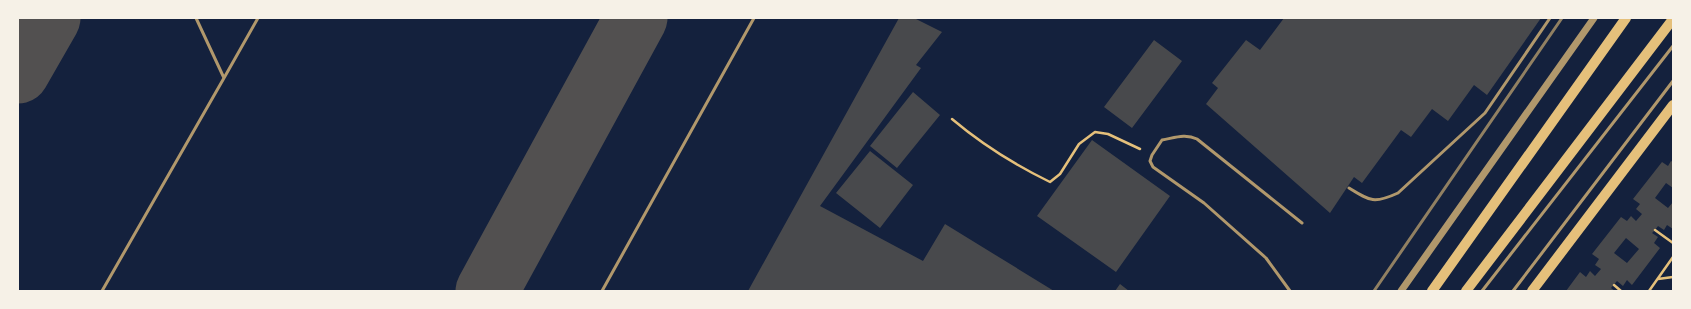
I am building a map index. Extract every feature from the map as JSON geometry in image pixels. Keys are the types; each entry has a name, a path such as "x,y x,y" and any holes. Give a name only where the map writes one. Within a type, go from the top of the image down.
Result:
{"main road":[{"path":"1432,291 1626,18"},
{"path":"1466,291 1673,19"},
{"path":"1532,291 1673,105"}],"street":[{"path":"1401,291 1594,18"}],"lane":[{"path":"196,18 224,78"},
{"path":"102,291 258,18"},
{"path":"602,291 754,18"},
{"path":"1349,188 1368,200 1383,200 1398,194 1485,113 1550,18"},
{"path":"1482,291 1673,46"},
{"path":"1513,291 1673,81"},
{"path":"1290,291 1266,258 1204,203 1153,167 1150,161 1152,155 1162,140 1182,136 1190,136 1197,139 1302,223"}],"path":[{"path":"952,119 970,134 1010,162 1050,182 1060,174 1079,144 1095,132 1108,134 1152,155"},
{"path":"1655,230 1673,243"},
{"path":"1649,291 1673,257"},
{"path":"1657,279 1673,277"},
{"path":"1614,285 1622,291"}],"building":[{"path":"899,18 914,18 942,32 916,65 921,68 820,206 923,261 945,224 1054,291 748,291"},
{"path":"1284,18 1541,18 1487,95 1474,85 1448,121 1432,109 1411,137 1401,130 1362,183 1354,177 1330,213 1206,104 1218,88 1212,83 1246,40 1260,50"},
{"path":"1154,40 1182,61 1132,128 1104,107"},
{"path":"913,92 940,115 897,168 870,146"},
{"path":"1092,140 1170,196 1116,272 1037,216"},
{"path":"870,151 913,185 880,228 836,193"},
{"path":"1671,161 1673,162 1673,188 1666,183 1655,198 1668,208 1673,202 1673,229 1667,225 1664,230 1658,226 1652,233 1658,237 1654,243 1660,248 1632,285 1627,280 1623,286 1617,281 1611,288 1615,291 1566,291 1580,272 1586,277 1590,271 1595,276 1601,269 1595,265 1599,259 1592,254 1621,217 1627,221 1631,216 1636,221 1642,214 1636,209 1640,204 1633,199 1662,162 1668,166","holes":["1626,238 1639,249 1627,263 1614,253"]},
{"path":"1120,284 1129,291 1115,291"}],"taxiway":[{"path":"18,72 49,18"},
{"path":"487,291 636,18"}],"railway":[{"path":"1374,291 1562,18"}]}
